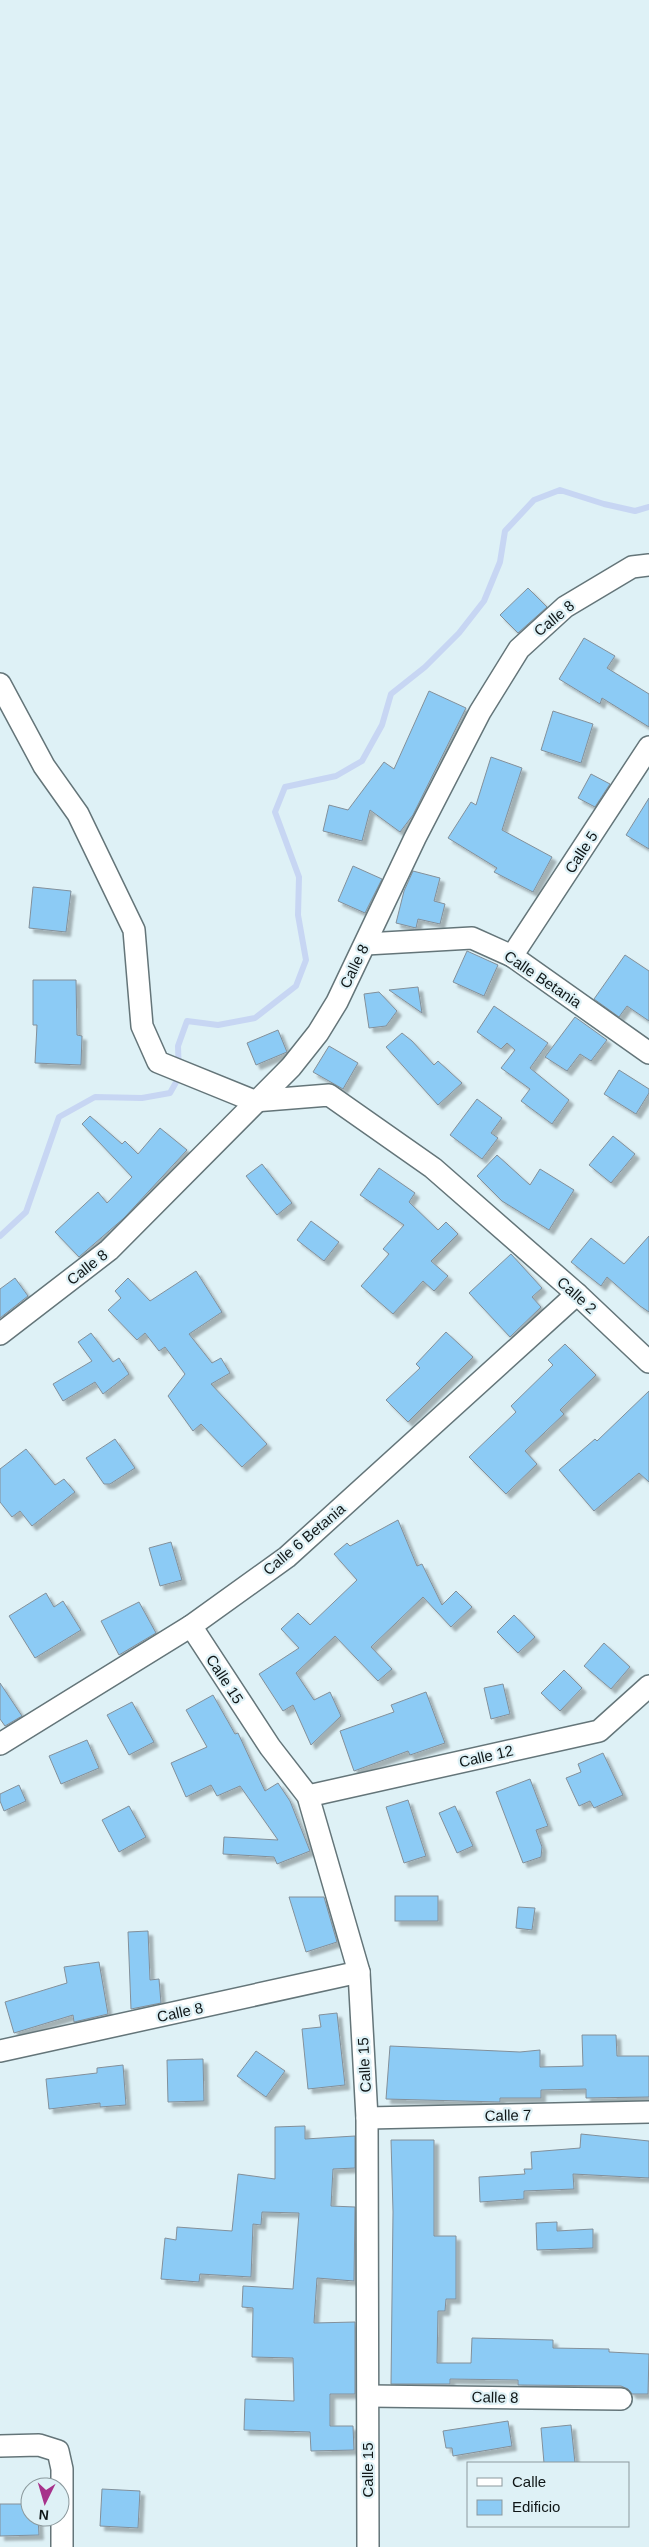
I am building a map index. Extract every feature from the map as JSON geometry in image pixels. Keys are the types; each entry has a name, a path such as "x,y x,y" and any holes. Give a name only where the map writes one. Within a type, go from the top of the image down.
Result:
{"street":[{"name":"Calle 8","path":"0,1334 109,1250 254,1101 291,1067 318,1033 337,1002 415,838 480,712 518,649 565,607 632,567 649,565"},
{"path":"0,684 44,766 78,814 134,930 142,1026 158,1062 254,1101"},
{"name":"Calle 5","path":"512,956 649,747"},
{"name":"Calle Betania","path":"366,944 472,938 512,956 649,1053"},
{"name":"Calle 2","path":"254,1101 328,1095 433,1168 577,1294 649,1362"},
{"name":"Calle 6 Betania","path":"0,1744 191,1626 287,1557 577,1294"},
{"name":"Calle 15","path":"191,1626 270,1747 308,1796 359,1972 368,2118 369,2396 366,2439 368,2547"},
{"name":"Calle 12","path":"308,1796 599,1731 649,1686"},
{"name":"Calle 8","path":"0,2051 359,1972"},
{"name":"Calle 7","path":"368,2118 649,2112"},
{"name":"Calle 8","path":"369,2396 621,2399"},
{"path":"0,2446 39,2444 58,2451 62,2469 62,2547"}],"building":[{"path":"528,588 547,607 518,633 500,615"},
{"path":"584,638 615,656 607,668 649,694 649,727 602,698 600,704 559,679"},
{"path":"429,691 466,708 413,815 400,832 370,810 362,841 323,831 329,805 348,810 384,762 394,769"},
{"path":"553,711 593,724 581,763 541,750"},
{"path":"491,757 522,768 502,830 552,857 533,892 494,872 497,868 448,838 471,802 476,805"},
{"path":"591,774 610,784 595,807 578,798"},
{"path":"649,798 649,849 626,835"},
{"path":"353,866 382,879 365,913 338,901"},
{"path":"413,871 440,878 434,901 445,904 440,924 418,919 416,928 396,923 404,891"},
{"path":"33,887 71,891 66,932 29,928"},
{"path":"467,951 498,965 484,996 453,982"},
{"path":"625,955 649,971 649,1021 627,1006 619,1017 594,999"},
{"path":"33,980 76,980 77,1035 82,1036 81,1065 35,1063 37,1025 33,1025"},
{"path":"418,987 422,1013 389,990"},
{"path":"379,992 397,1011 386,1026 369,1028 364,994"},
{"path":"494,1006 548,1043 530,1068 569,1100 552,1124 521,1101 530,1089 501,1068 515,1050 507,1043 501,1049 477,1032"},
{"path":"575,1017 607,1040 591,1061 580,1054 567,1071 545,1057"},
{"path":"278,1030 287,1052 256,1065 247,1043"},
{"path":"402,1033 434,1065 438,1061 462,1083 438,1105 386,1047"},
{"path":"329,1046 358,1063 343,1089 313,1072"},
{"path":"619,1070 649,1089 649,1093 636,1114 604,1094"},
{"path":"477,1099 502,1118 491,1133 498,1138 482,1159 450,1135"},
{"path":"90,1116 122,1144 125,1141 138,1154 160,1128 187,1150 124,1218 79,1257 55,1232 98,1192 107,1203 132,1177 82,1124"},
{"path":"613,1136 635,1154 611,1183 589,1165"},
{"path":"497,1155 530,1185 540,1169 574,1190 549,1230 502,1201 477,1176"},
{"path":"262,1164 292,1203 277,1215 246,1176"},
{"path":"379,1168 415,1193 409,1202 438,1230 446,1222 458,1234 431,1261 448,1276 434,1291 423,1281 393,1314 361,1286 389,1254 383,1249 404,1225 360,1195"},
{"path":"311,1221 339,1242 324,1261 297,1240"},
{"path":"649,1236 649,1312 607,1277 601,1286 571,1262 591,1238 624,1264"},
{"path":"511,1254 542,1288 532,1297 541,1307 510,1337 469,1293"},
{"path":"196,1271 222,1312 189,1334 212,1363 221,1358 230,1373 211,1384 267,1444 242,1467 201,1424 193,1431 168,1396 185,1374 165,1347 159,1351 145,1333 137,1340 108,1310 121,1298 115,1291 128,1278 150,1301"},
{"path":"15,1278 28,1296 0,1318 0,1289"},
{"path":"446,1332 473,1357 408,1422 386,1400 420,1368 416,1364"},
{"path":"91,1333 113,1362 119,1358 129,1374 103,1394 95,1382 63,1401 53,1384 92,1361 78,1342"},
{"path":"565,1344 596,1375 560,1410 564,1414 525,1451 537,1464 506,1494 469,1457 516,1412 511,1406 553,1365 548,1360"},
{"path":"649,1391 649,1482 639,1473 594,1511 559,1470 595,1439 597,1441"},
{"path":"115,1439 135,1468 110,1484 104,1484 86,1458"},
{"path":"26,1449 55,1485 64,1479 75,1492 32,1526 20,1511 12,1517 0,1502 0,1469"},
{"path":"398,1520 417,1566 422,1564 442,1605 456,1591 472,1607 451,1627 423,1597 371,1647 392,1669 378,1681 335,1636 296,1673 314,1700 330,1692 341,1716 311,1745 293,1705 283,1711 259,1674 299,1648 281,1629 298,1613 310,1625 357,1580 334,1554 347,1543 350,1546"},
{"path":"171,1542 182,1580 160,1586 149,1548"},
{"path":"46,1593 54,1607 63,1601 81,1630 35,1658 9,1616"},
{"path":"139,1602 156,1633 119,1655 101,1621"},
{"path":"514,1615 535,1637 518,1653 497,1632"},
{"path":"604,1643 630,1667 611,1689 584,1666"},
{"path":"564,1670 582,1688 560,1711 541,1693"},
{"path":"0,1683 22,1716 5,1726 0,1719"},
{"path":"503,1684 510,1714 491,1719 484,1688"},
{"path":"426,1692 445,1743 410,1755 408,1751 354,1771 340,1731 394,1712 391,1705"},
{"path":"213,1695 235,1734 238,1733 265,1791 278,1783 290,1801 310,1851 277,1864 274,1857 223,1854 224,1837 278,1840 240,1786 217,1796 211,1785 186,1797 171,1763 207,1747 186,1710"},
{"path":"132,1702 154,1742 129,1755 107,1715"},
{"path":"87,1740 99,1768 61,1784 49,1756"},
{"path":"603,1753 623,1795 594,1808 590,1801 579,1806 566,1778 581,1772 578,1764"},
{"path":"530,1779 548,1826 536,1830 542,1847 541,1857 523,1863 496,1792"},
{"path":"19,1785 26,1801 4,1811 0,1801 0,1794"},
{"path":"408,1800 426,1856 404,1863 386,1807"},
{"path":"129,1806 146,1837 119,1852 102,1820"},
{"path":"455,1806 473,1846 457,1853 439,1813"},
{"path":"395,1896 438,1896 438,1921 395,1921"},
{"path":"289,1897 324,1897 337,1942 306,1952"},
{"path":"518,1907 535,1908 532,1930 516,1928"},
{"path":"148,1931 150,1980 159,1979 161,2003 131,2009 128,1932"},
{"path":"99,1962 108,2014 74,2022 73,2015 14,2033 5,2002 67,1983 64,1967"},
{"path":"337,2013 345,2085 308,2089 302,2029 321,2027 319,2015"},
{"path":"582,2035 616,2035 617,2056 649,2056 649,2097 586,2098 586,2089 541,2090 541,2098 500,2098 500,2102 386,2099 390,2046 520,2052 540,2050 540,2067 583,2066"},
{"path":"256,2051 285,2071 266,2097 237,2076"},
{"path":"203,2059 204,2101 168,2102 167,2060"},
{"path":"123,2065 126,2105 100,2107 100,2103 49,2109 46,2079 97,2073 97,2068"},
{"path":"305,2126 305,2139 355,2136 355,2168 333,2169 331,2206 355,2207 354,2281 317,2278 314,2323 355,2322 355,2394 330,2394 330,2426 353,2426 354,2450 311,2451 310,2432 244,2430 245,2399 294,2401 293,2358 252,2357 253,2308 242,2307 243,2286 293,2289 299,2213 262,2212 261,2225 253,2224 251,2277 200,2274 199,2282 161,2279 165,2238 176,2240 177,2227 232,2231 238,2174 275,2179 275,2127"},
{"path":"581,2134 649,2141 649,2178 573,2174 574,2189 524,2191 524,2199 480,2202 479,2177 525,2174 524,2169 532,2169 531,2152 580,2148"},
{"path":"391,2140 434,2140 434,2236 456,2236 456,2299 446,2299 445,2311 438,2311 437,2363 471,2363 472,2338 553,2340 553,2348 609,2349 609,2352 649,2354 648,2394 632,2394 628,2389 621,2386 518,2385 518,2380 450,2379 450,2384 391,2384 393,2212"},
{"path":"557,2222 557,2231 593,2229 593,2248 537,2250 536,2223"},
{"path":"508,2421 512,2446 453,2456 452,2448 446,2448 443,2431"},
{"path":"571,2425 575,2462 544,2462 541,2428"},
{"path":"102,2489 140,2491 138,2528 100,2526"},
{"path":"0,2504 20,2504 20,2527 39,2527 39,2535 0,2536"}],"waterway":[{"path":"0,1236 26,1212 59,1117 95,1097 142,1098 170,1093 179,1077 178,1046 187,1021 218,1025 255,1018 296,986 306,960 298,915 299,877 275,812 285,787 336,776 362,761 382,725 391,694 425,667 459,633 484,601 500,562 505,531 534,500 560,490 604,504 635,511 649,507"}]}
